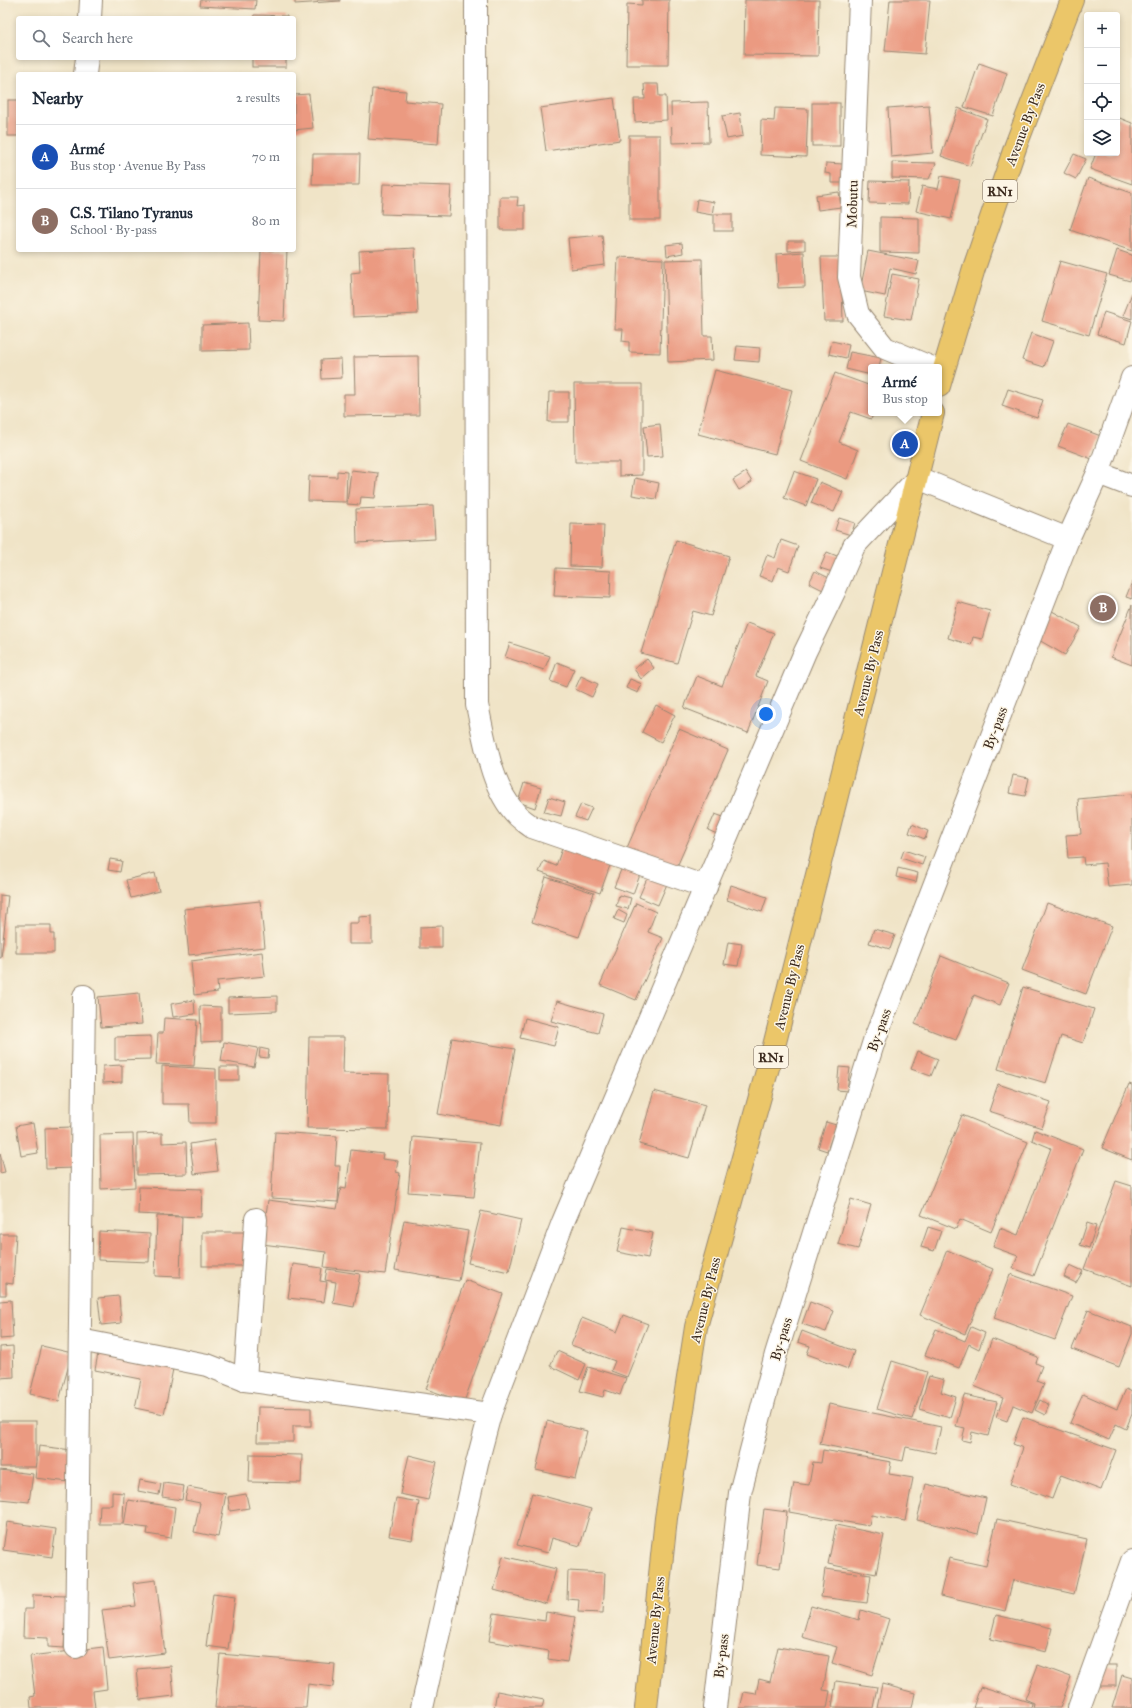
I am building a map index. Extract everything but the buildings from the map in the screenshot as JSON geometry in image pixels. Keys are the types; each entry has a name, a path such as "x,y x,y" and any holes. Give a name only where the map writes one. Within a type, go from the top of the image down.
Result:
{"highway":[{"name":"Avenue By Pass","path":"941,364 1016,145 1072,0"},
{"name":"Avenue By Pass","path":"646,1708 666,1518 696,1327 774,1046 918,478 932,416"}],"street":[{"path":"90,16 91,0"},
{"path":"476,0 477,705 489,762 503,795 517,815 532,827 706,887"},
{"name":"Mobutu","path":"860,0 849,277 858,314 885,348 918,364"},
{"path":"85,72 87,60"},
{"name":"By-pass","path":"715,1708 740,1493 776,1354 874,1041 1068,539 1098,473 1132,378"},
{"path":"1098,473 1132,486"},
{"path":"422,1708 477,1463 490,1414 563,1222 805,652 854,546 918,478 1068,539"},
{"path":"76,1647 84,996"},
{"path":"245,1380 256,1220"},
{"path":"80,1340 207,1365 245,1380 490,1414"},
{"path":"1079,1708 1132,1561"}],"place":[{"name":"Armé","path":"905,444"},
{"name":"C.S. Tilano Tyranus","path":"1103,608"}]}
